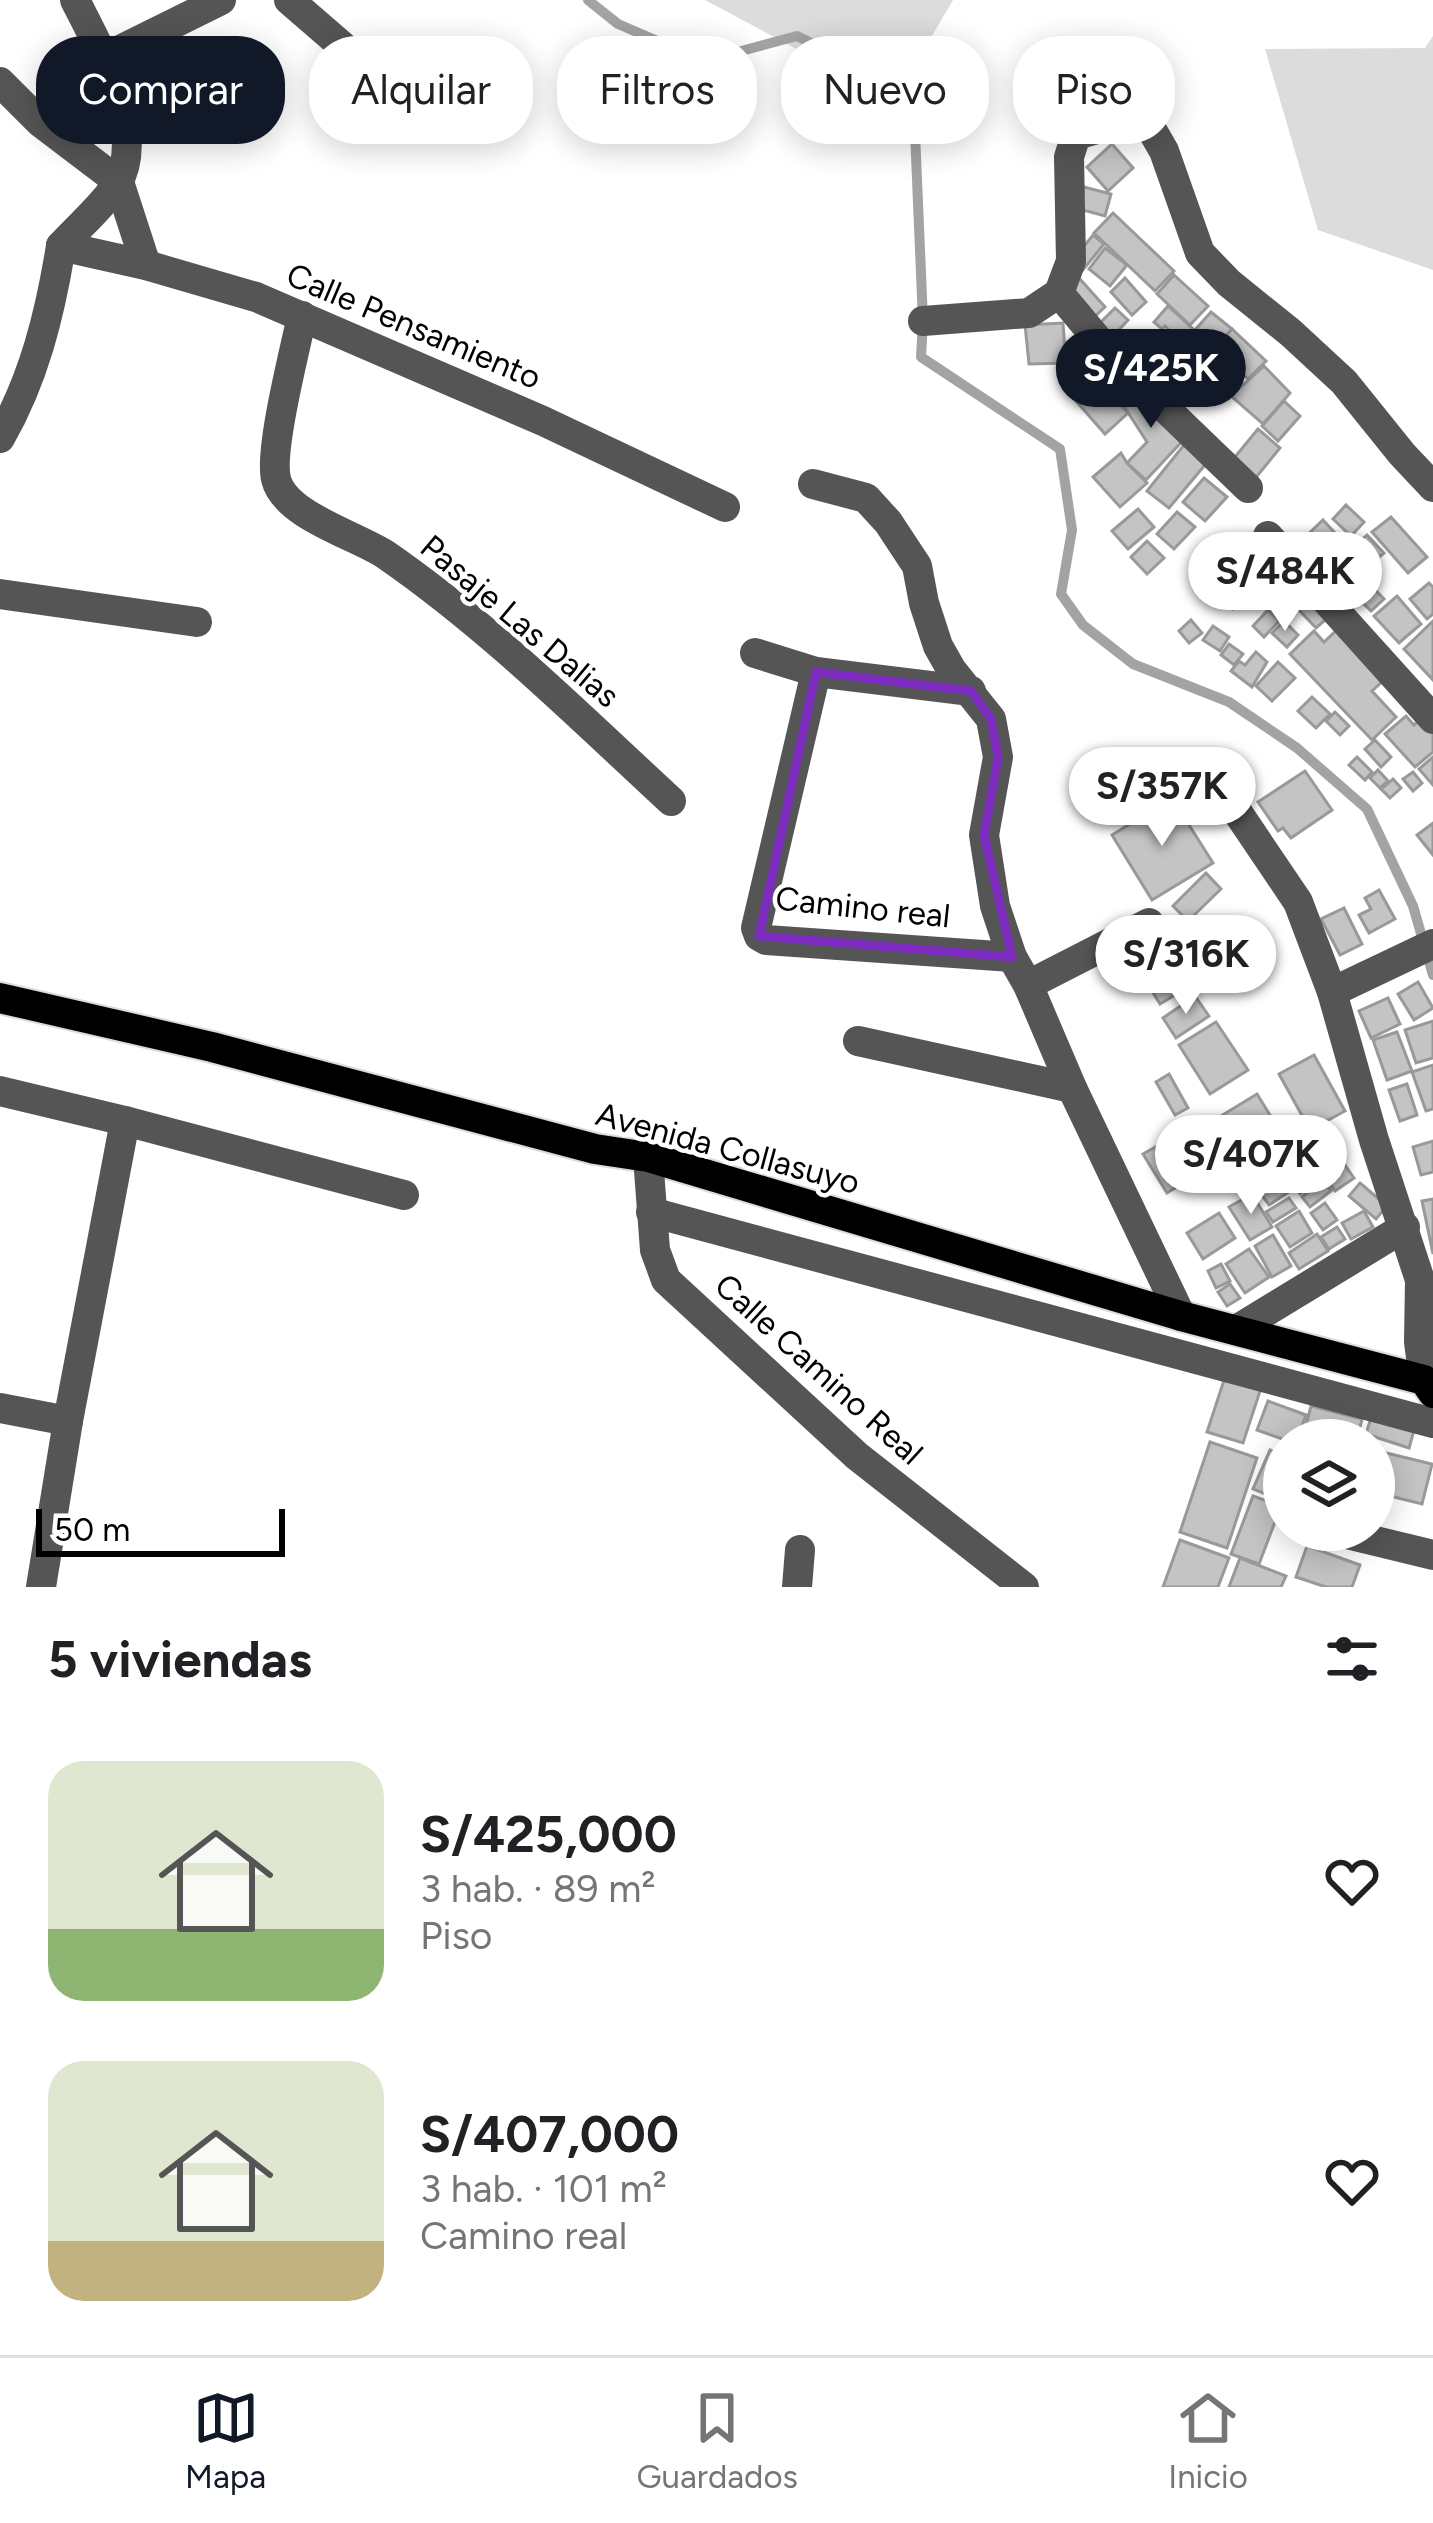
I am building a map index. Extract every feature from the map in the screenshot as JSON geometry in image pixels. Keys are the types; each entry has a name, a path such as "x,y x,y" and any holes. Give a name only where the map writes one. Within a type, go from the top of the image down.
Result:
{"main road":[{"name":"Avenida Collasuyo","path":"0,998 212,1047 595,1149 648,1157 1430,1386"}],"street":[{"path":"75,0 93,36"},
{"path":"148,36 221,0"},
{"path":"289,0 331,36"},
{"path":"0,82 40,122 118,182 146,265"},
{"path":"923,321 1029,313 1059,293 1071,261 1069,157 1076,135 1121,122 1149,125 1164,151 1200,253 1344,382 1433,487"},
{"path":"0,438 20,403 45,331 61,247 118,182 127,144"},
{"name":"Calle Pensamiento","path":"61,247 146,265 256,297 543,421 725,507"},
{"path":"1059,293 1114,359 1248,488"},
{"name":"Pasaje Las Dalias","path":"302,316 274,457 276,481 291,504 383,553 486,631 671,801"},
{"path":"813,484 866,498 888,521 917,566 938,646 992,719 998,757 984,835 994,906 1012,957 1181,1316"},
{"path":"1268,536 1433,719"},
{"path":"0,594 197,622"},
{"path":"755,653 816,672 971,691"},
{"name":"Camino real","path":"816,672 756,928 759,936 1012,957"},
{"path":"1238,813 1298,902 1332,992 1420,1280 1419,1342 1430,1386"},
{"path":"1028,985 1149,923"},
{"path":"1332,992 1433,944"},
{"path":"858,1041 1072,1088"},
{"path":"0,1091 404,1195"},
{"path":"41,1587 125,1121"},
{"name":"Calle Camino Real","path":"648,1157 655,1250 665,1280 856,1456 1024,1587"},
{"path":"651,1212 1433,1423"},
{"path":"1236,1330 1405,1227"},
{"path":"0,1408 68,1421"},
{"path":"1395,1546 1433,1555"},
{"path":"797,1587 800,1550"}],"highlighted area":[{"path":"816,672 971,691 991,719 998,757 984,835 1012,957 759,936"}],"shaded area":[{"path":"705,0 953,0 932,36 781,36 781,41"},
{"path":"1433,36 1433,270 1318,230 1265,49 1425,48"}],"building":[{"path":"1112,144 1133,168 1108,191 1087,167"},
{"path":"1084,187 1111,194 1105,216 1079,209"},
{"path":"1113,213 1174,271 1155,291 1094,233"},
{"path":"1093,235 1104,244 1083,270 1072,261"},
{"path":"1105,248 1127,265 1110,286 1089,269"},
{"path":"1174,275 1208,306 1190,325 1157,294"},
{"path":"1079,278 1105,307 1094,317 1068,288"},
{"path":"1125,278 1146,302 1132,315 1111,292"},
{"path":"1168,306 1193,329 1182,342 1154,322"},
{"path":"1115,308 1128,320 1113,336 1100,323"},
{"path":"1211,312 1232,329 1215,348 1195,330"},
{"path":"1063,323 1066,363 1029,364 1025,325"},
{"path":"1232,329 1266,361 1248,379 1215,348"},
{"path":"1167,343 1193,369 1168,393 1142,367"},
{"path":"1216,352 1239,375 1229,388 1218,379 1209,387 1195,373"},
{"path":"1097,358 1119,378 1105,394 1083,375"},
{"path":"1264,366 1290,393 1263,424 1231,396"},
{"path":"1132,382 1189,434 1146,480 1127,463 1147,442 1118,397"},
{"path":"1090,389 1103,404 1112,396 1128,413 1105,434 1076,401"},
{"path":"1284,401 1300,416 1278,441 1262,426"},
{"path":"1258,429 1280,448 1253,481 1230,463"},
{"path":"1188,440 1209,460 1169,508 1147,491"},
{"path":"1121,453 1147,483 1120,507 1093,477"},
{"path":"1204,478 1227,497 1205,521 1183,502"},
{"path":"1346,505 1364,522 1351,536 1333,519"},
{"path":"1138,509 1154,527 1128,549 1112,531"},
{"path":"1177,512 1195,527 1174,549 1157,534"},
{"path":"1391,517 1427,557 1408,573 1372,532"},
{"path":"1323,520 1357,557 1338,574 1304,538"},
{"path":"1367,535 1384,553 1368,566 1352,549"},
{"path":"1147,541 1164,558 1147,574 1131,557"},
{"path":"1258,559 1293,591 1275,611 1239,580"},
{"path":"1354,569 1384,599 1371,611 1341,581"},
{"path":"1235,583 1247,595 1233,609 1221,597"},
{"path":"1429,583 1433,614 1427,619 1410,599"},
{"path":"1316,595 1332,614 1316,628 1299,610"},
{"path":"1397,596 1421,624 1399,643 1374,616"},
{"path":"1268,610 1279,621 1264,637 1253,626"},
{"path":"1191,620 1202,633 1189,643 1179,631"},
{"path":"1284,621 1298,635 1287,647 1272,633"},
{"path":"1433,621 1433,680 1404,649"},
{"path":"1343,624 1384,680 1372,691 1396,717 1372,740 1290,654 1314,631 1324,642"},
{"path":"1213,626 1229,637 1220,651 1203,640"},
{"path":"1229,644 1243,654 1234,665 1221,655"},
{"path":"1256,652 1267,662 1252,687 1231,671 1239,661 1245,665"},
{"path":"1278,662 1295,678 1272,701 1256,686"},
{"path":"1312,697 1330,714 1316,728 1298,711"},
{"path":"1335,712 1349,726 1340,735 1326,721"},
{"path":"1426,714 1433,722 1433,752 1415,767 1385,734 1406,716 1414,725"},
{"path":"1375,740 1391,757 1381,767 1365,749"},
{"path":"1357,757 1372,772 1365,780 1349,765"},
{"path":"1433,757 1433,785 1419,769"},
{"path":"1378,770 1388,781 1380,788 1370,778"},
{"path":"1305,771 1332,810 1291,838 1283,828 1278,831 1258,802"},
{"path":"1413,772 1422,783 1413,791 1403,779"},
{"path":"1393,779 1401,788 1390,798 1381,789"},
{"path":"1172,798 1213,863 1152,900 1112,835"},
{"path":"1433,823 1433,855 1417,835"},
{"path":"1206,873 1221,889 1188,921 1173,906"},
{"path":"1379,890 1395,919 1369,933 1359,915 1371,909 1365,898"},
{"path":"1344,908 1362,944 1340,955 1321,919"},
{"path":"1169,925 1202,979 1160,1004 1136,965 1122,974 1113,959"},
{"path":"1418,982 1433,1008 1414,1020 1398,994"},
{"path":"1195,996 1209,1016 1176,1038 1163,1018"},
{"path":"1388,998 1400,1024 1371,1038 1359,1011"},
{"path":"1433,1021 1433,1058 1416,1063 1405,1030"},
{"path":"1216,1022 1248,1070 1210,1094 1179,1045"},
{"path":"1397,1032 1412,1071 1387,1080 1373,1040"},
{"path":"1314,1055 1345,1111 1310,1130 1279,1074"},
{"path":"1433,1065 1433,1109 1426,1111 1412,1072"},
{"path":"1169,1074 1188,1108 1175,1115 1156,1082"},
{"path":"1407,1084 1417,1115 1400,1121 1389,1090"},
{"path":"1257,1094 1273,1120 1237,1142 1221,1116"},
{"path":"1304,1126 1310,1133 1321,1126 1327,1135 1247,1191 1230,1166 1246,1155 1251,1163"},
{"path":"1178,1134 1201,1172 1167,1193 1143,1154"},
{"path":"1433,1141 1433,1172 1421,1175 1413,1147"},
{"path":"1331,1145 1354,1178 1335,1191 1311,1159"},
{"path":"1308,1162 1321,1179 1300,1194 1287,1176"},
{"path":"1280,1170 1293,1189 1269,1205 1256,1187"},
{"path":"1323,1180 1331,1191 1310,1207 1302,1197"},
{"path":"1360,1183 1387,1206 1376,1219 1349,1196"},
{"path":"1252,1194 1272,1227 1250,1240 1229,1207"},
{"path":"1289,1198 1296,1208 1273,1222 1266,1212"},
{"path":"1433,1199 1433,1254 1422,1201"},
{"path":"1325,1203 1337,1220 1323,1230 1311,1213"},
{"path":"1299,1211 1312,1233 1290,1247 1276,1226"},
{"path":"1364,1211 1373,1227 1351,1239 1342,1223"},
{"path":"1219,1213 1235,1238 1203,1259 1187,1233"},
{"path":"1337,1227 1345,1239 1329,1249 1321,1237"},
{"path":"1317,1234 1328,1251 1299,1269 1289,1253"},
{"path":"1273,1235 1291,1266 1272,1277 1255,1246"},
{"path":"1249,1249 1269,1277 1245,1293 1226,1264"},
{"path":"1221,1264 1230,1281 1216,1288 1208,1271"},
{"path":"1230,1284 1240,1298 1227,1306 1218,1292"},
{"path":"1226,1374 1262,1385 1243,1443 1207,1432"},
{"path":"1268,1401 1306,1415 1305,1419 1263,1419 1263,1432 1257,1430"},
{"path":"1311,1406 1362,1419 1308,1419"},
{"path":"1395,1421 1415,1427 1409,1448 1395,1443"},
{"path":"1210,1442 1257,1458 1227,1548 1180,1532"},
{"path":"1395,1455 1432,1464 1422,1504 1395,1497"},
{"path":"1263,1466 1263,1493 1253,1489"},
{"path":"1253,1496 1263,1500 1264,1551 1259,1564 1231,1554"},
{"path":"1180,1540 1229,1558 1218,1587 1163,1587"},
{"path":"1305,1551 1321,1551 1360,1565 1352,1587 1326,1587 1296,1577"},
{"path":"1240,1558 1286,1576 1281,1587 1229,1587"}],"waterway":[{"path":"588,0 618,24 681,51 734,53 797,36 848,64 893,101 915,132 921,357 1060,449 1072,530 1061,594 1083,625 1133,664 1229,702 1297,748 1367,809 1413,906 1433,975"}]}
